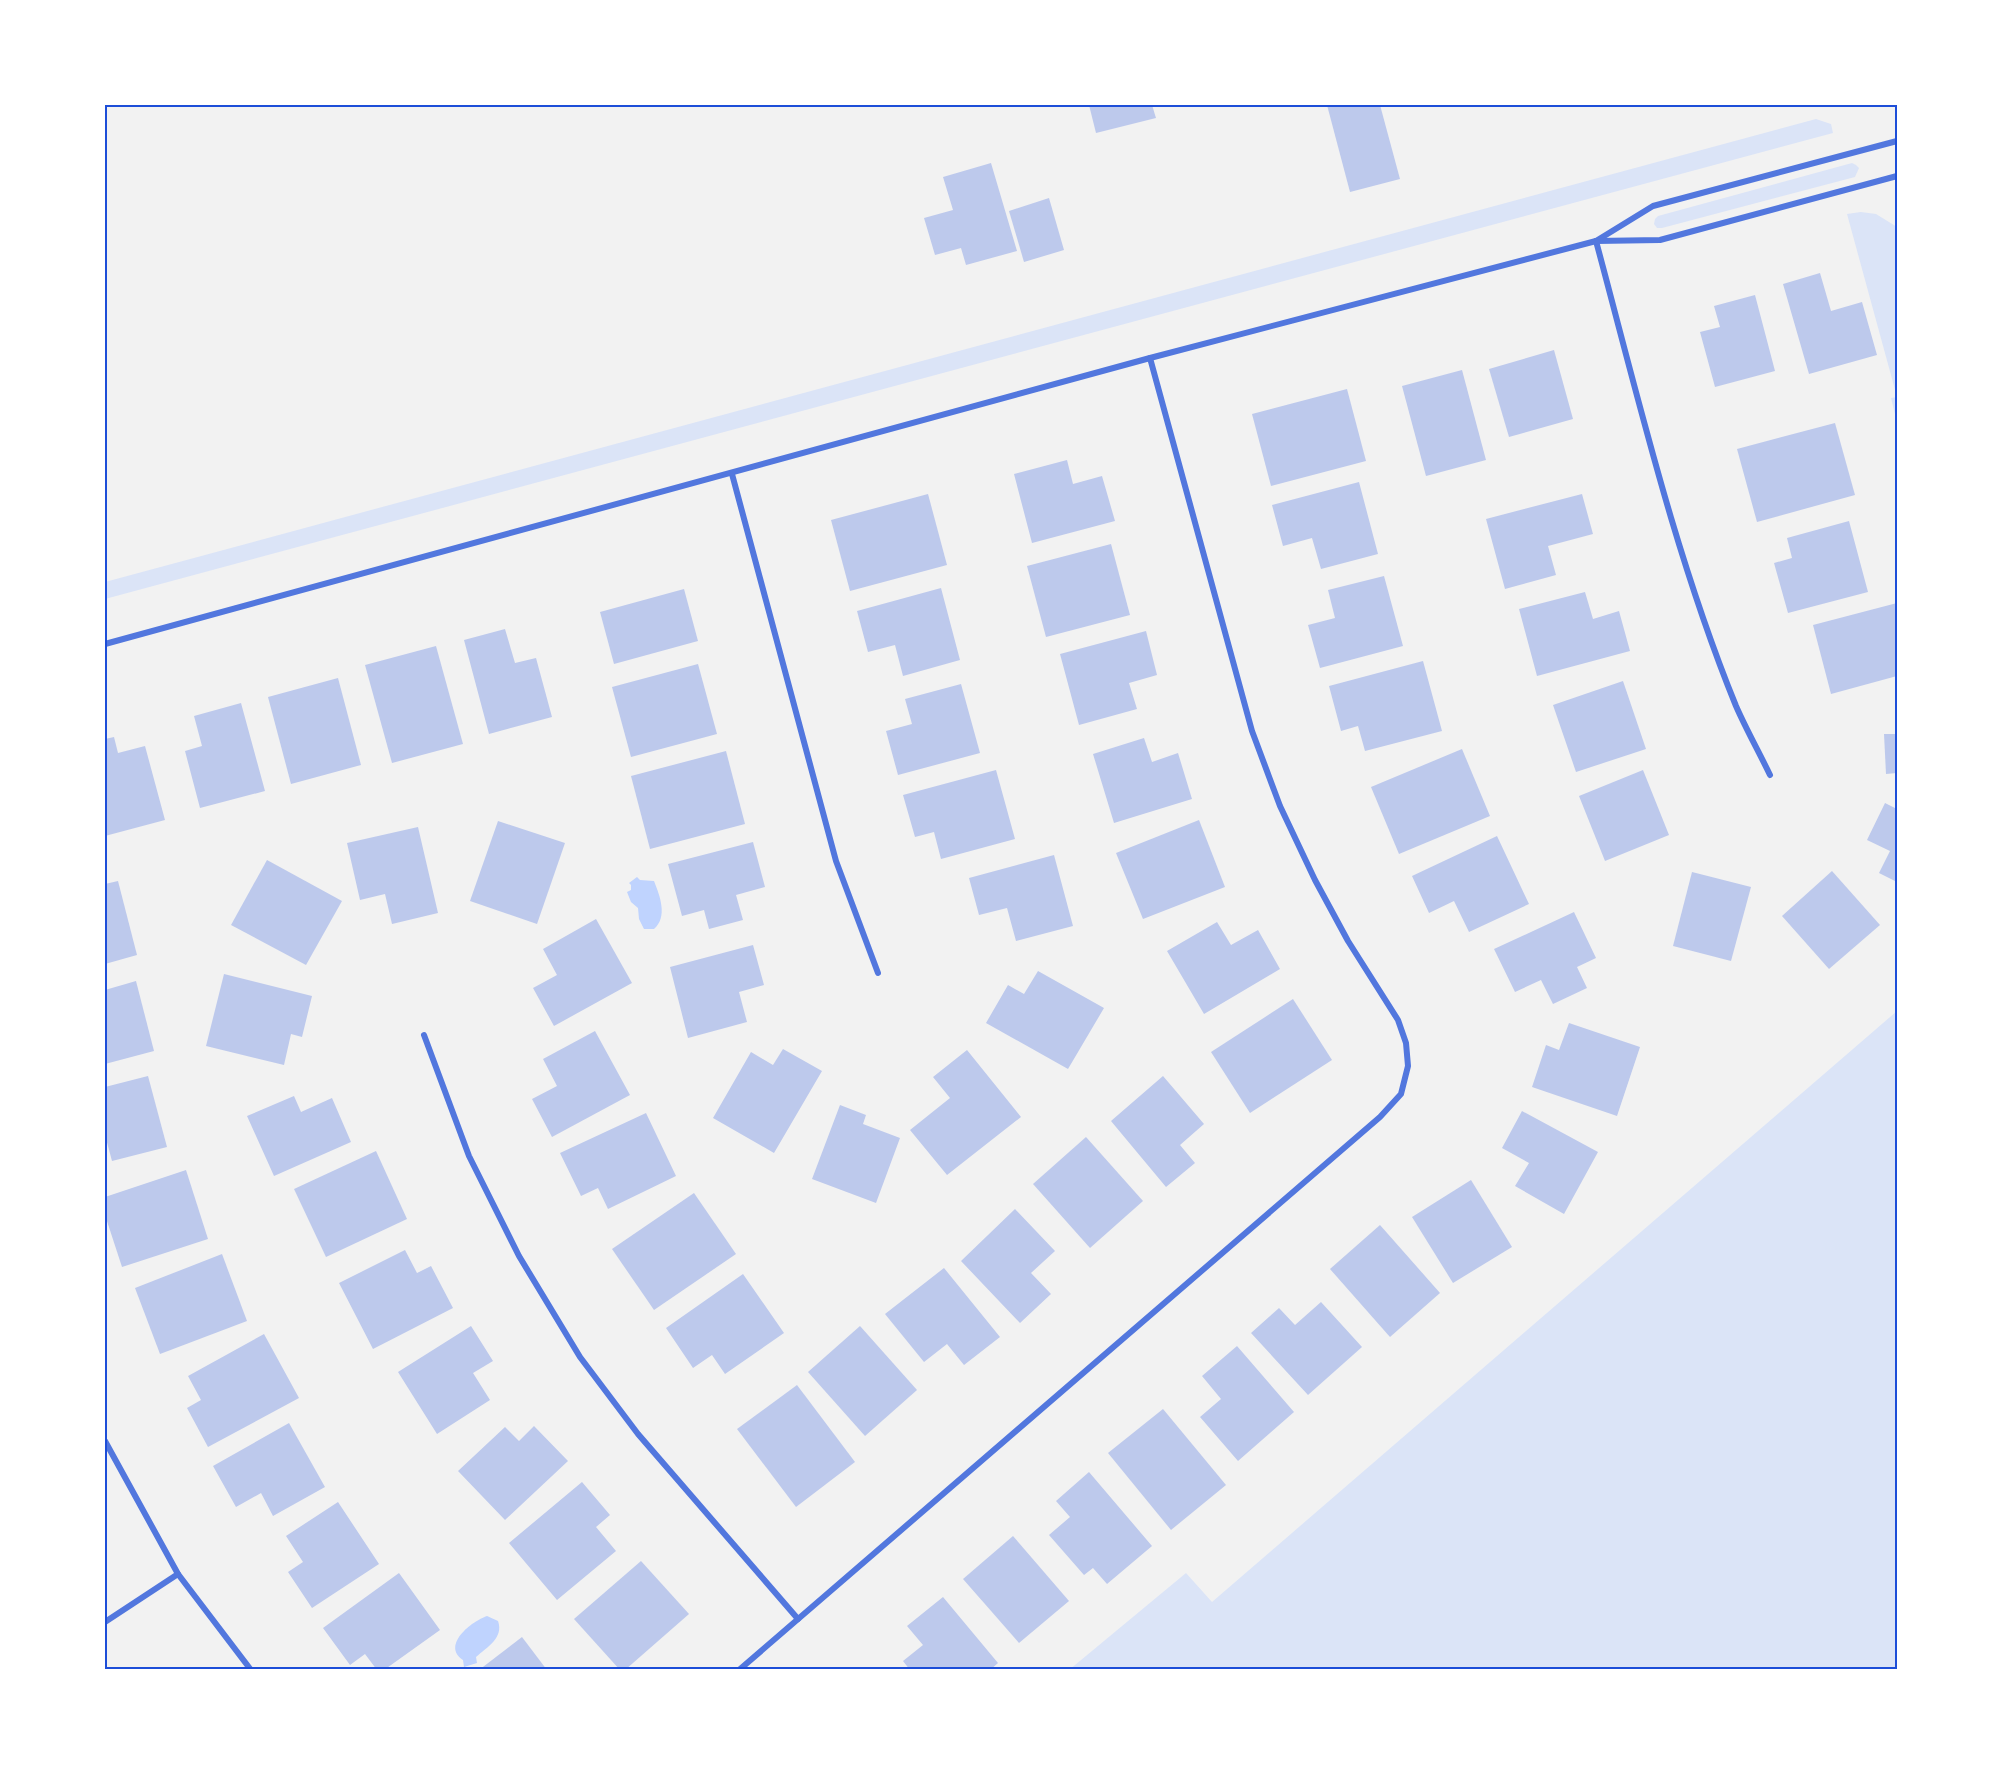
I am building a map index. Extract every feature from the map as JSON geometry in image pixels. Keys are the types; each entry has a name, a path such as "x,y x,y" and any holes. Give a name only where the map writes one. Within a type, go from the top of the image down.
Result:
{"street":[{"path":"1596,241 1653,206 1897,141"},
{"path":"105,644 1150,358 1596,241 1660,240 1897,176"},
{"path":"1596,241 1677,538 1709,635 1737,708 1770,776"},
{"path":"739,1670 1380,1117 1401,1094 1408,1066 1406,1043 1398,1020 1348,941 1315,880 1280,806 1252,731 1150,358"},
{"path":"732,474 836,861 878,973"},
{"path":"424,1035 469,1156 519,1256 580,1357 638,1434 798,1619"},
{"path":"105,1441 178,1574 251,1670"},
{"path":"105,1622 178,1574"}],"shaded area":[{"path":"1816,119 1831,124 1833,133 105,599 105,582"},
{"path":"1852,163 1859,168 1855,177 1662,228 1657,228 1654,224 1658,216"},
{"path":"1861,212 1876,214 1897,227 1897,397 1847,214"},
{"path":"1897,397 1897,422 1891,398"},
{"path":"1897,1011 1897,1670 1069,1670 1186,1573 1212,1602"}],"water":[{"path":"637,877 640,880 654,881 658,893 662,912 661,919 654,929 644,929 639,919 638,908 631,902 627,892 631,890 629,883"},
{"path":"487,1616 498,1621 497,1637 476,1657 477,1663 464,1667 463,1660 455,1648 457,1641 467,1628"}],"building":[{"path":"1089,105 1152,105 1156,118 1096,133"},
{"path":"1327,105 1380,105 1400,179 1350,192"},
{"path":"991,163 1017,251 966,265 961,248 935,255 924,218 953,210 943,177"},
{"path":"1049,198 1064,250 1024,262 1009,211"},
{"path":"1820,273 1831,311 1862,302 1877,355 1809,374 1783,284"},
{"path":"1755,295 1775,371 1715,387 1700,332 1720,327 1714,306"},
{"path":"1554,350 1573,419 1509,437 1489,369"},
{"path":"1462,370 1486,460 1426,476 1402,386"},
{"path":"1347,389 1366,461 1271,486 1252,414"},
{"path":"1835,423 1855,495 1757,522 1737,449"},
{"path":"1067,460 1073,484 1102,476 1115,521 1032,543 1014,474"},
{"path":"1359,482 1378,554 1321,569 1312,538 1283,546 1272,505"},
{"path":"928,494 947,565 850,591 831,520"},
{"path":"1582,494 1593,534 1548,546 1556,575 1505,589 1486,519"},
{"path":"1849,521 1868,592 1788,613 1774,563 1792,558 1787,538"},
{"path":"1111,544 1130,615 1046,637 1027,566"},
{"path":"1384,576 1403,646 1320,668 1308,625 1335,618 1328,590"},
{"path":"941,588 960,660 903,676 895,645 868,652 857,611"},
{"path":"684,589 698,641 614,664 600,612"},
{"path":"1585,592 1593,619 1619,611 1630,651 1537,676 1519,609"},
{"path":"1897,603 1897,676 1831,694 1813,625"},
{"path":"505,629 515,663 536,658 552,717 489,734 464,640"},
{"path":"1146,631 1157,675 1129,683 1137,709 1079,725 1060,654"},
{"path":"436,646 463,744 392,763 365,665"},
{"path":"1423,661 1442,731 1365,751 1358,726 1341,731 1329,686"},
{"path":"698,664 717,734 631,757 612,687"},
{"path":"338,678 361,765 291,784 268,697"},
{"path":"1623,681 1646,749 1576,772 1553,705"},
{"path":"961,684 980,753 898,775 886,731 912,724 905,699"},
{"path":"241,703 265,791 200,808 185,751 202,746 194,716"},
{"path":"1884,734 1897,734 1897,773 1886,774"},
{"path":"114,737 118,753 145,746 165,820 105,836 105,739"},
{"path":"1144,738 1152,762 1178,753 1192,799 1114,823 1093,754"},
{"path":"1462,749 1490,816 1399,854 1371,787"},
{"path":"726,751 745,824 650,849 631,776"},
{"path":"996,770 1015,839 941,859 934,832 915,837 903,795"},
{"path":"1643,770 1669,835 1605,861 1579,796"},
{"path":"1885,803 1897,809 1897,882 1879,873 1890,851 1867,840"},
{"path":"1199,820 1225,887 1143,919 1116,853"},
{"path":"498,821 565,843 537,924 470,901"},
{"path":"418,827 438,913 392,924 385,894 360,900 347,843"},
{"path":"1497,836 1529,904 1469,932 1454,901 1429,913 1412,876"},
{"path":"753,842 765,887 736,895 743,920 709,929 704,910 682,916 668,864"},
{"path":"1054,855 1073,926 1016,941 1007,908 979,915 969,878"},
{"path":"267,860 342,901 306,965 231,925"},
{"path":"1832,871 1880,925 1829,969 1782,916"},
{"path":"1692,872 1751,887 1731,961 1673,946"},
{"path":"118,881 137,955 105,964 105,884"},
{"path":"1574,912 1596,958 1577,967 1587,988 1553,1004 1541,980 1515,992 1494,949"},
{"path":"596,919 632,983 554,1026 533,988 557,975 543,949"},
{"path":"1217,922 1231,945 1258,930 1280,969 1204,1014 1167,951"},
{"path":"753,945 764,985 739,992 747,1022 688,1038 670,967"},
{"path":"1038,971 1104,1008 1068,1069 986,1023 1008,985 1024,994"},
{"path":"224,974 312,996 302,1037 291,1034 284,1065 206,1046"},
{"path":"136,981 154,1051 105,1064 105,990"},
{"path":"1293,999 1332,1060 1250,1113 1211,1052"},
{"path":"1569,1023 1640,1047 1617,1116 1532,1087 1546,1045 1559,1050"},
{"path":"595,1031 630,1095 552,1137 532,1099 557,1086 543,1059"},
{"path":"783,1049 822,1071 774,1153 713,1118 751,1052 773,1065"},
{"path":"967,1050 1021,1117 947,1175 910,1130 950,1098 933,1077"},
{"path":"148,1076 167,1147 112,1161 105,1135 105,1087"},
{"path":"1163,1076 1204,1124 1180,1145 1195,1163 1166,1187 1111,1121"},
{"path":"294,1096 301,1112 332,1098 351,1142 274,1176 247,1116"},
{"path":"840,1105 866,1115 863,1124 900,1138 876,1203 812,1179"},
{"path":"1522,1111 1598,1152 1564,1214 1515,1186 1529,1163 1502,1148"},
{"path":"646,1113 676,1176 608,1209 598,1188 581,1196 560,1153"},
{"path":"1086,1137 1143,1201 1090,1248 1033,1184"},
{"path":"376,1151 407,1219 326,1257 294,1189"},
{"path":"186,1170 208,1239 122,1267 105,1215 105,1197"},
{"path":"1471,1180 1512,1247 1453,1283 1412,1217"},
{"path":"694,1193 736,1254 654,1310 612,1249"},
{"path":"1015,1209 1055,1251 1031,1273 1051,1294 1020,1323 961,1261"},
{"path":"1380,1225 1440,1293 1390,1337 1330,1269"},
{"path":"405,1250 417,1273 431,1266 453,1308 373,1349 339,1283"},
{"path":"222,1254 247,1321 160,1354 135,1288"},
{"path":"944,1268 1000,1337 964,1365 947,1344 924,1362 885,1314"},
{"path":"743,1274 784,1333 725,1374 712,1355 693,1368 666,1328"},
{"path":"1321,1302 1362,1347 1308,1395 1251,1333 1279,1308 1295,1325"},
{"path":"471,1326 493,1361 473,1373 490,1400 437,1434 398,1372"},
{"path":"860,1326 917,1390 865,1436 808,1372"},
{"path":"264,1334 299,1398 208,1447 187,1408 201,1400 188,1376"},
{"path":"1237,1346 1294,1412 1238,1461 1200,1417 1221,1399 1202,1376"},
{"path":"797,1385 855,1462 796,1507 737,1429"},
{"path":"1163,1409 1226,1485 1171,1530 1108,1453"},
{"path":"289,1423 325,1487 273,1516 261,1493 236,1507 213,1466"},
{"path":"534,1426 568,1461 505,1520 458,1471 505,1427 519,1441"},
{"path":"1089,1472 1152,1546 1107,1584 1093,1568 1084,1575 1049,1535 1070,1517 1056,1501"},
{"path":"582,1482 610,1515 596,1527 616,1551 557,1600 509,1543"},
{"path":"338,1502 379,1564 312,1608 288,1572 303,1562 286,1536"},
{"path":"1013,1536 1069,1601 1019,1643 963,1579"},
{"path":"641,1561 689,1614 625,1670 620,1670 574,1619"},
{"path":"399,1573 440,1630 384,1670 377,1670 365,1654 350,1665 323,1628"},
{"path":"943,1597 998,1663 990,1670 910,1670 903,1661 923,1645 907,1626"},
{"path":"522,1637 547,1670 479,1670"}]}
